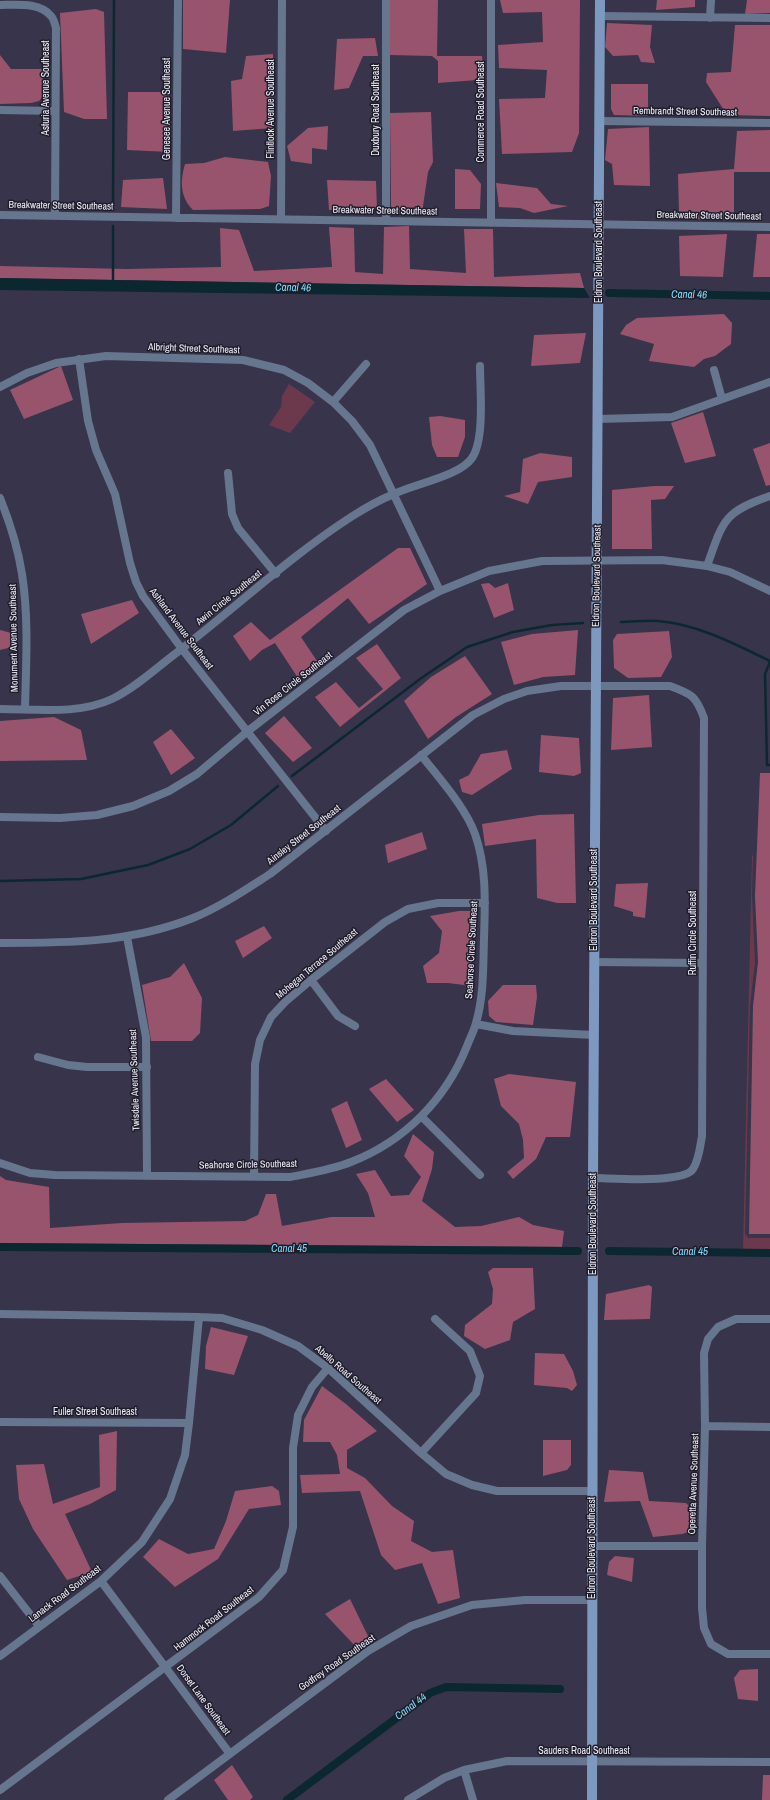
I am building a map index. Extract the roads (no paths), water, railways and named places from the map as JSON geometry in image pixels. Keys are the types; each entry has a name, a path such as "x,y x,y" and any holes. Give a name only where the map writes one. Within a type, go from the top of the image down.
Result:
{"street":[{"name":"Genesee Avenue Southeast","path":"176,218 178,0"},
{"name":"Flintlock Avenue Southeast","path":"281,219 282,0"},
{"name":"Duxbury Road Southeast","path":"386,0 386,221"},
{"name":"Commerce Road Southeast","path":"491,0 491,223"},
{"name":"Eldron Boulevard Southeast","path":"592,1800 595,686 600,224 600,0"},
{"path":"710,18 711,0"},
{"name":"Asturia Avenue Southeast","path":"0,5 25,5 37,7 52,17 56,28 55,216"},
{"path":"600,16 770,18"},
{"path":"0,110 56,111"},
{"name":"Rembrandt Street Southeast","path":"599,121 770,123"},
{"name":"Breakwater Street Southeast","path":"0,215 770,227"},
{"name":"Albright Street Southeast","path":"0,387 27,373 56,363 106,356 243,360 284,370 308,383 333,402 352,421 370,445 440,591"},
{"name":"Ashland Avenue Southeast","path":"78,359 88,421 96,450 115,494 136,582 143,596 182,649 326,831"},
{"path":"333,402 366,364"},
{"name":"Awin Circle Southeast","path":"0,709 64,709 92,706 112,699 182,649 332,529 362,510 394,493 460,469 472,459 478,447 480,433 480,366"},
{"path":"714,370 722,399"},
{"path":"598,419 672,416 770,382"},
{"path":"228,473 232,514 238,528 276,574"},
{"path":"707,566 718,533 724,522 733,512 747,504 770,496"},
{"name":"Monument Avenue Southeast","path":"0,498 12,527 22,574 26,604 26,709"},
{"name":"Vin Rose Circle Southeast","path":"0,817 60,818 98,815 133,806 169,791 197,774 248,731 404,610 440,591 496,570 542,561 597,559 662,560 707,566 730,572 770,591"},
{"name":"Ainsley Street Southeast","path":"0,943 66,943 127,937 193,918 236,896 270,874 473,715 504,699 528,691 554,687 595,686"},
{"name":"Ruffin Circle Southeast","path":"593,1178 669,1178 683,1176 693,1170 699,1156 702,1136 704,718 698,702 687,692 670,686 595,686"},
{"name":"Seahorse Circle Southeast","path":"0,1163 30,1173 56,1175 290,1177 323,1171 351,1162 376,1150 422,1117 453,1076 476,1024 482,992 485,903 482,858 475,834 459,805 421,755"},
{"name":"Mohegan Terrace Southeast","path":"254,1176 255,1064 260,1040 271,1017 285,1002 311,980 385,922 408,909 438,903 485,903"},
{"name":"Twisdale Avenue Southeast","path":"127,937 146,1037 147,1175"},
{"path":"594,962 702,963"},
{"path":"311,980 338,1016 355,1026"},
{"path":"476,1024 513,1032 594,1035"},
{"path":"38,1057 68,1065 87,1067 147,1067"},
{"path":"422,1117 480,1175"},
{"name":"Abello Road Southeast","path":"0,1314 172,1315 222,1318 262,1330 298,1346 328,1368 446,1474 472,1485 497,1491 592,1491"},
{"name":"Lanack Road Southeast","path":"0,1656 101,1582 142,1542 170,1499 184,1455 189,1423 199,1317"},
{"path":"421,1453 476,1394 480,1376 470,1351 435,1319"},
{"name":"Operetta Avenue Southeast","path":"770,1319 736,1319 718,1327 708,1339 704,1353 705,1426 702,1546 702,1608 704,1628 712,1644 728,1654 770,1654"},
{"name":"Hammock Road Southeast","path":"0,1790 167,1668 260,1597 283,1570 293,1527 293,1448 298,1415 312,1387 328,1368"},
{"name":"Fuller Street Southeast","path":"0,1422 189,1423"},
{"path":"705,1426 770,1427"},
{"path":"592,1546 702,1546"},
{"path":"0,1576 39,1626"},
{"name":"Dorset Lane Southeast","path":"101,1582 230,1754"},
{"name":"Godfrey Road Southeast","path":"168,1800 368,1651 411,1626 472,1606 526,1600 592,1600"},
{"name":"Sauders Road Southeast","path":"408,1800 444,1778 464,1770 507,1761 770,1762"},
{"path":"464,1770 472,1800"}],"water":[{"path":"0,278 584,288 590,298 0,290"}],"waterway":[{"path":"113,205 114,0"},
{"path":"113,226 113,283"},
{"name":"Canal 46","path":"609,293 770,296"},
{"path":"621,622 658,621 687,626 716,636 770,661"},
{"path":"292,776 420,679 467,647 513,632 552,625 583,623"},
{"path":"770,662 765,674 767,765 770,765"},
{"path":"0,881 81,879 148,865 190,849 231,825 278,786"},
{"name":"Canal 45","path":"0,1247 578,1251"},
{"name":"Canal 45","path":"609,1251 770,1253"},
{"name":"Canal 44","path":"287,1800 430,1693 446,1687 560,1689"}]}
